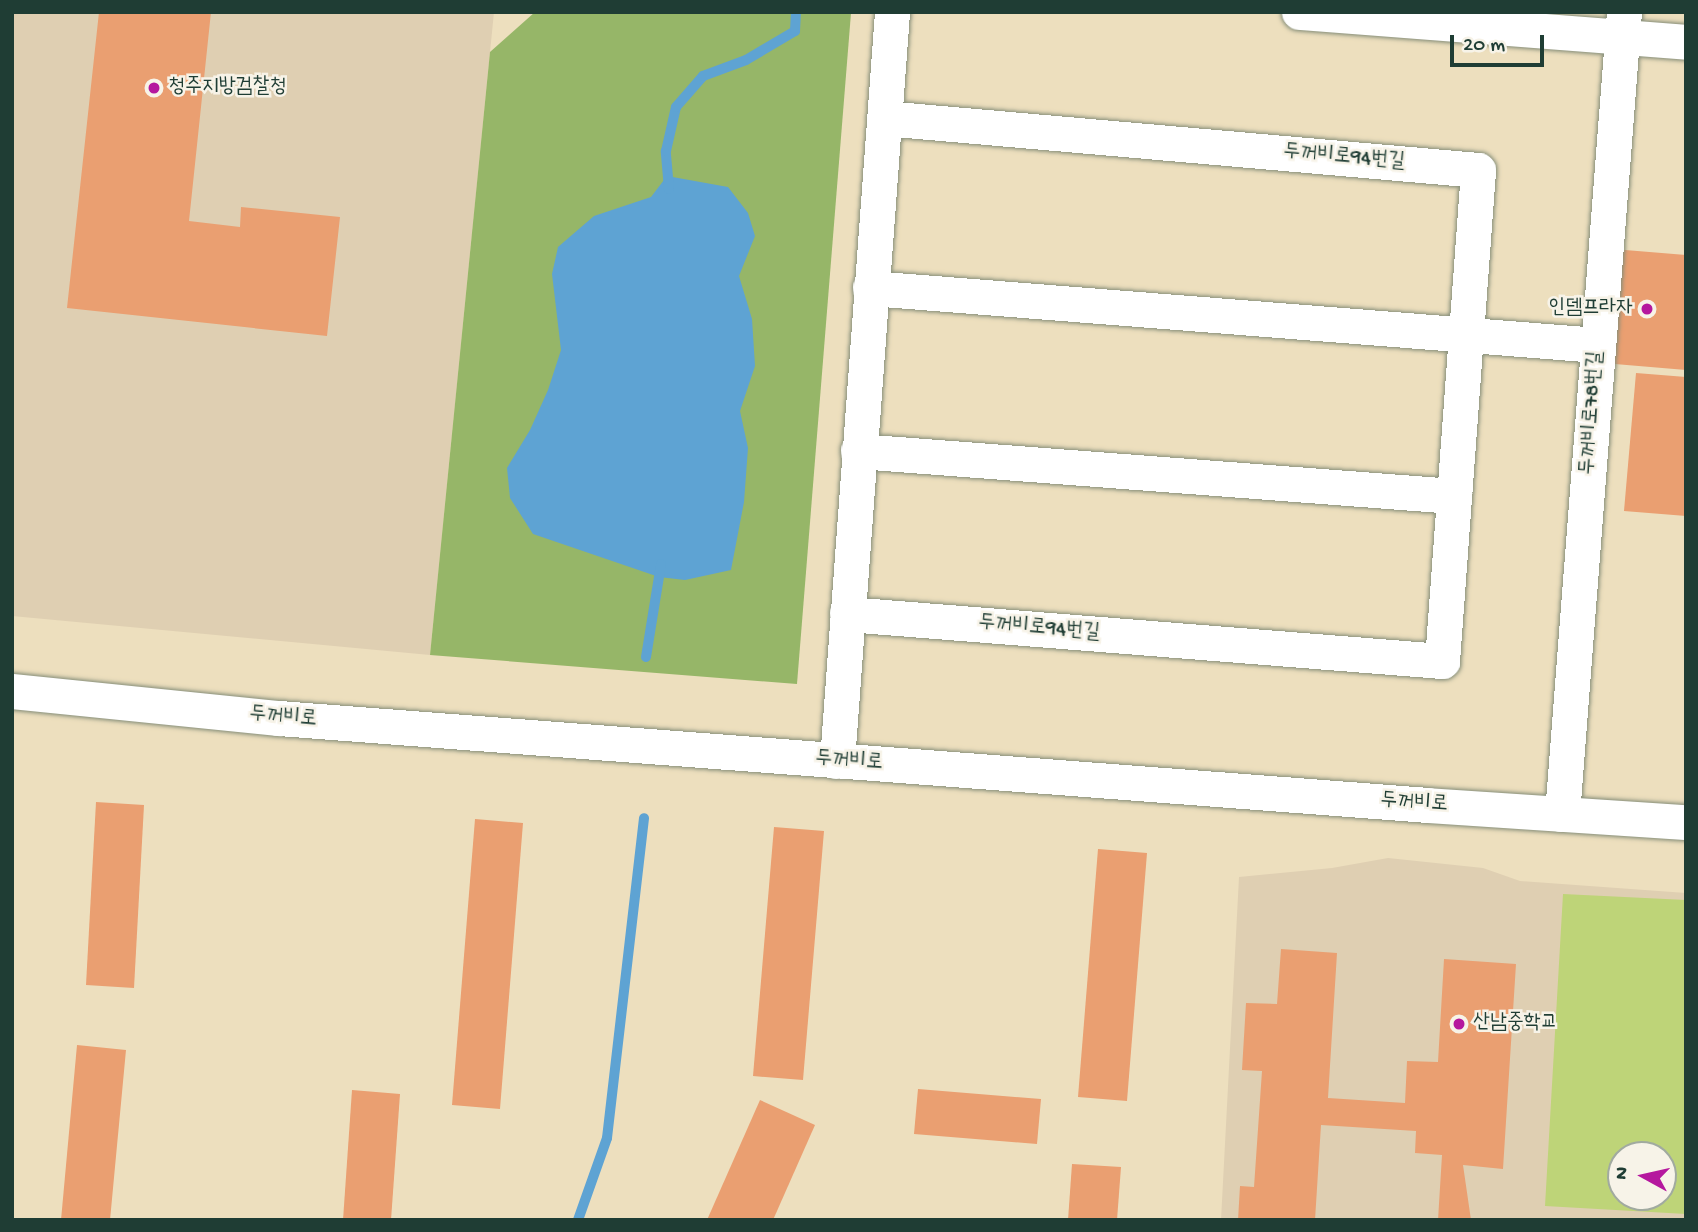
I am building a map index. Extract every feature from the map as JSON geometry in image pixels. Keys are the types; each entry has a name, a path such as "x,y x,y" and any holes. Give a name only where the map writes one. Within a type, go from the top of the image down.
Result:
{"street":[{"path":"837,761 892,12"},
{"path":"1299,12 1623,25 1686,42"},
{"name":"두꺼비로78번길","path":"1562,814 1623,25"},
{"name":"두꺼비로94번길","path":"847,614 1442,661 1478,170 884,118"},
{"path":"870,288 1598,345"},
{"path":"858,451 1454,496"},
{"name":"두꺼비로","path":"12,691 279,718 1686,822"}],"shaded area":[{"path":"12,12 494,12 430,655 12,616"},
{"name":"산남중학교","path":"1388,858 1483,868 1520,881 1686,893 1686,1220 1221,1220 1239,877 1332,868"}],"green space":[{"path":"535,12 851,13 797,684 430,655 490,52"},
{"path":"1563,894 1686,900 1686,1214 1633,1211 1677,1211 1677,1141 1607,1141 1607,1210 1545,1206"}],"water":[{"path":"667,176 728,187 748,213 755,236 739,276 752,319 755,366 740,411 748,448 744,502 731,570 685,580 659,577 533,534 510,498 507,468 530,430 548,390 561,350 552,274 558,247 594,216 651,197"}],"building":[{"path":"99,12 211,12 189,221 240,227 241,207 340,217 327,336 67,308"},
{"name":"인뎀프라자","path":"1613,249 1686,255 1686,370 1603,363"},
{"path":"1636,373 1686,377 1686,516 1624,511"},
{"path":"96,802 144,805 134,988 86,985"},
{"path":"475,819 523,823 500,1109 452,1105"},
{"path":"774,827 824,831 803,1080 753,1076"},
{"path":"1098,849 1147,853 1127,1101 1078,1097"},
{"path":"1281,949 1337,953 1328,1098 1405,1103 1407,1061 1438,1062 1444,959 1516,964 1503,1169 1463,1165 1471,1220 1438,1220 1442,1155 1415,1153 1416,1131 1321,1125 1315,1220 1238,1220 1240,1186 1254,1187 1262,1071 1242,1070 1246,1003 1277,1004"},
{"path":"77,1045 126,1050 110,1220 61,1220"},
{"path":"918,1089 1041,1099 1037,1144 914,1134"},
{"path":"352,1090 400,1094 391,1220 343,1220"},
{"path":"760,1100 815,1125 773,1220 707,1220"},
{"path":"1072,1164 1121,1167 1117,1220 1068,1220"}],"waterway":[{"path":"669,189 666,151 676,107 703,76 746,60 795,31 796,12"},
{"path":"646,657 661,564"},
{"path":"578,1220 607,1138 644,818"}],"place":[{"name":"청주지방검찰청","path":"154,88"},
{"name":"인뎀프라자","path":"1647,309"},
{"name":"산남중학교","path":"1459,1024"}]}
